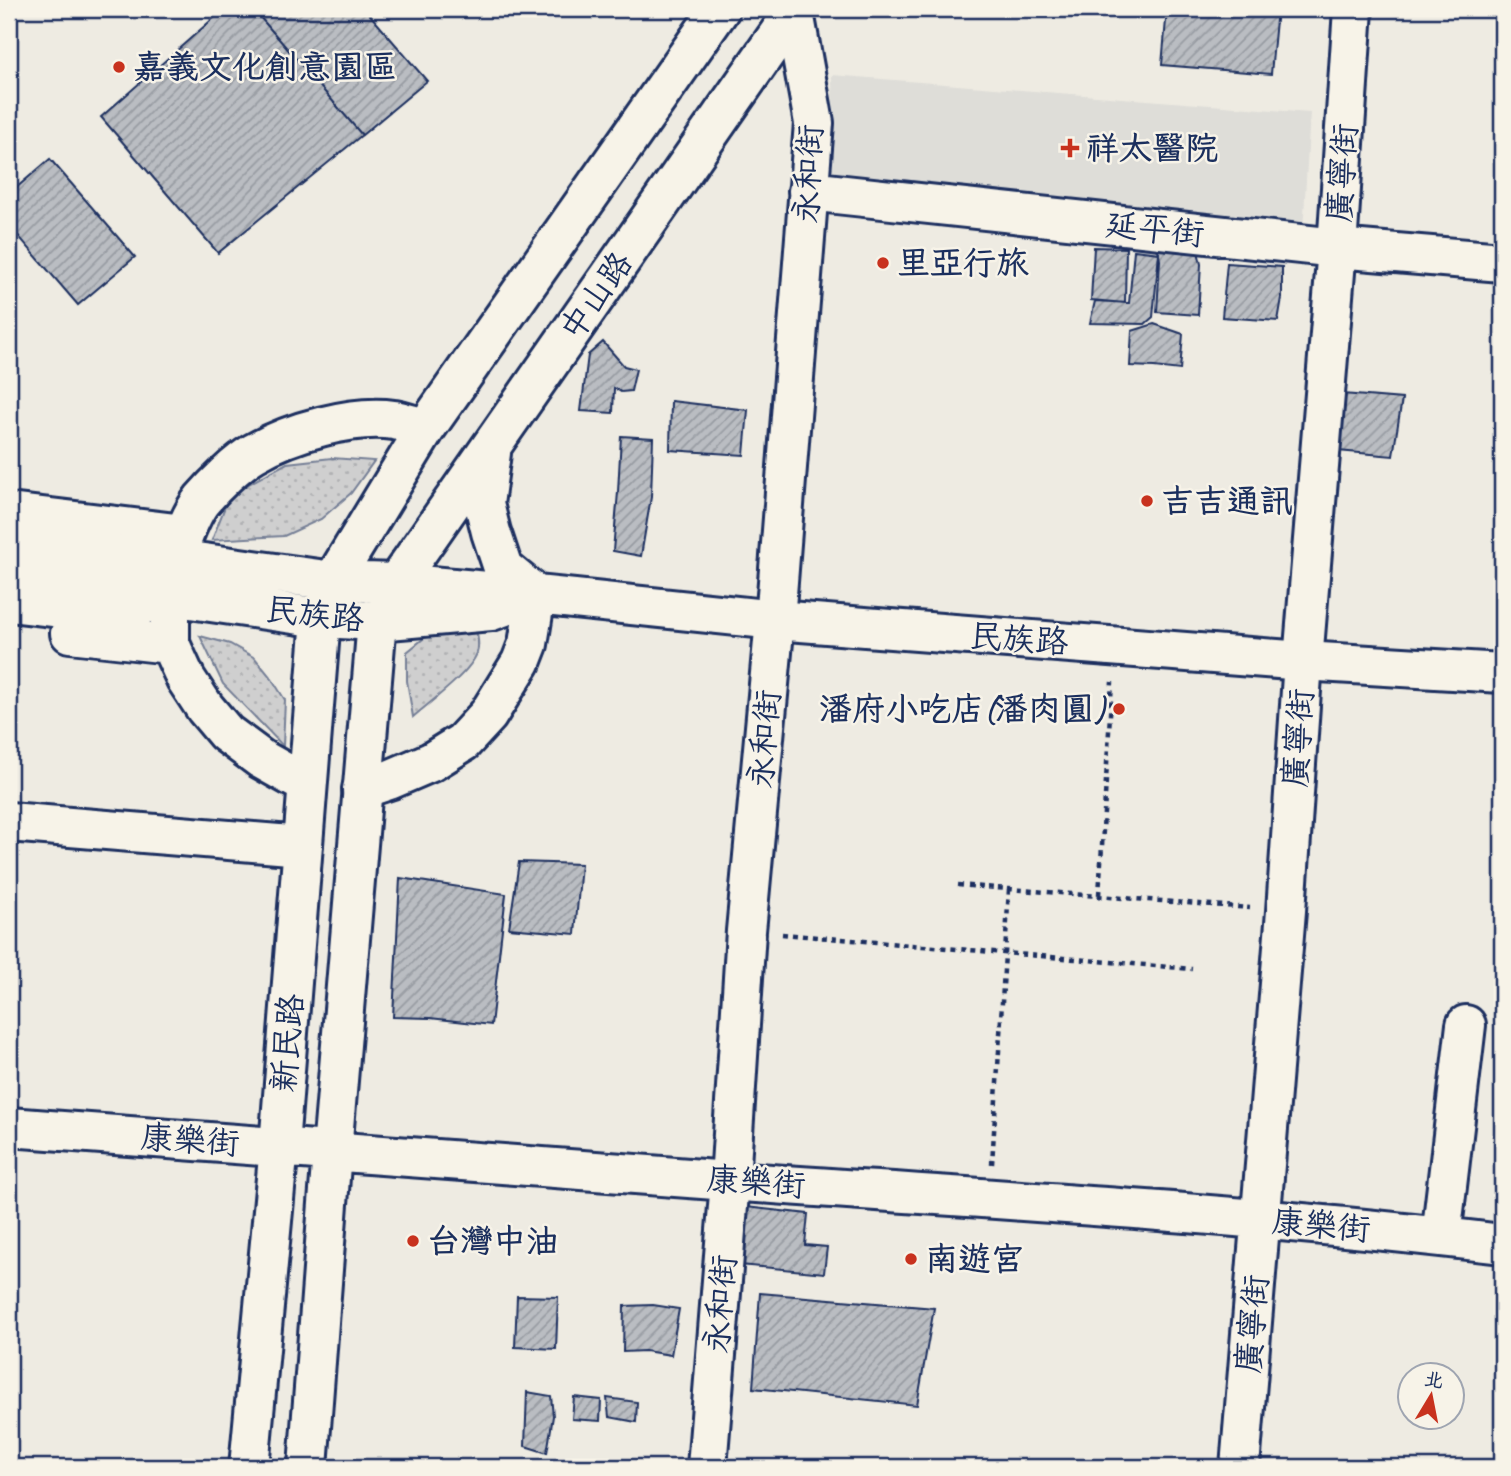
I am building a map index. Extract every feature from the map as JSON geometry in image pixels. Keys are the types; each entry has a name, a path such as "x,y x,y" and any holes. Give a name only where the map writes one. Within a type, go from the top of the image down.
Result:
{"street":[{"name":"中山路","path":"321,618 333,581 426,428 720,9"},
{"name":"廣寧街","path":"1240,1467 1286,911 1353,9"},
{"name":"中山路","path":"377,621 396,583 793,10"},
{"name":"永和街","path":"707,1467 730,1181 746,931 775,620 814,123 793,10"},
{"name":"延平街","path":"808,191 1336,248 1502,261"},
{"path":"9,602 106,574 180,546 201,502 252,454 271,444 314,429 353,420 394,420 426,428"},
{"path":"362,789 431,762 463,742 488,715 521,662 528,644 536,595 503,568 484,504 492,445"},
{"path":"9,513 180,546"},
{"path":"9,526 106,574"},
{"path":"9,546 106,574"},
{"name":"民族路","path":"180,546 333,581 396,583 536,595 775,620 1303,661 1502,673"},
{"path":"9,581 106,574"},
{"name":"民族路","path":"106,574 170,596 321,618 377,621 491,611 536,595"},
{"path":"170,596 170,644 186,679 205,708 226,733 261,759 307,785"},
{"name":"新民路","path":"249,1467 279,1146 321,618"},
{"name":"新民路","path":"308,1467 377,621"},
{"path":"9,626 170,644"},
{"path":"9,822 303,846"},
{"path":"1441,1237 1466,1025"},
{"name":"康樂街","path":"9,1127 990,1198 1261,1220 1502,1244"}],"path":[{"path":"1099,895 1114,646"},
{"path":"958,885 1286,911"},
{"path":"990,1198 1009,888"},
{"path":"746,931 1192,969"}],"shaded area":[{"name":"祥太醫院","path":"832,75 1310,113 1303,231 833,182"},
{"path":"332,458 374,461 351,493 321,519 284,536 212,540 230,494 287,463"},
{"path":"475,625 478,646 473,661 458,678 413,717 407,681 407,652 428,635"},
{"path":"200,636 230,644 255,658 272,679 285,700 283,746 223,684"}],"building":[{"path":"224,9 253,9 362,135 218,253 101,117"},
{"path":"253,9 365,9 427,81 362,135"},
{"path":"1167,9 1277,9 1271,74 1162,65"},
{"path":"50,159 135,257 78,305 9,225 9,194"},
{"path":"1157,244 1197,247 1201,264 1198,315 1157,312 1160,260"},
{"path":"1094,247 1126,248 1125,303 1091,300"},
{"path":"1134,250 1159,253 1153,317 1145,324 1090,323 1095,301 1129,303"},
{"path":"1227,263 1282,267 1282,298 1278,321 1222,317"},
{"path":"1154,324 1183,334 1180,370 1130,366 1132,331"},
{"path":"603,342 624,366 636,369 631,391 621,392 614,388 613,413 581,411 588,355"},
{"path":"1331,393 1402,399 1393,456 1327,450"},
{"path":"671,401 748,410 744,455 670,450"},
{"path":"621,436 653,438 651,497 641,556 613,551"},
{"path":"519,862 581,864 575,934 509,928"},
{"path":"400,878 506,894 491,1025 393,1017"},
{"path":"746,1207 808,1214 805,1245 827,1247 824,1273 740,1265"},
{"path":"760,1293 934,1308 917,1405 753,1388"},
{"path":"517,1296 558,1297 556,1349 515,1347"},
{"path":"653,1305 679,1309 671,1355 645,1351 623,1352 624,1306"},
{"path":"527,1392 551,1396 553,1416 547,1453 525,1446"},
{"path":"574,1397 601,1400 600,1421 572,1419"},
{"path":"607,1398 637,1402 636,1422 609,1417"}],"place":[{"name":"嘉義文化創意園區","path":"119,67"},
{"name":"祥太醫院","path":"1070,148"},
{"name":"里亞行旅","path":"883,263"},
{"name":"吉吉通訊","path":"1147,501"},
{"name":"潘府小吃店(潘肉圓)","path":"1119,709"},
{"name":"台灣中油","path":"413,1241"},
{"name":"南遊宮","path":"911,1259"}]}
